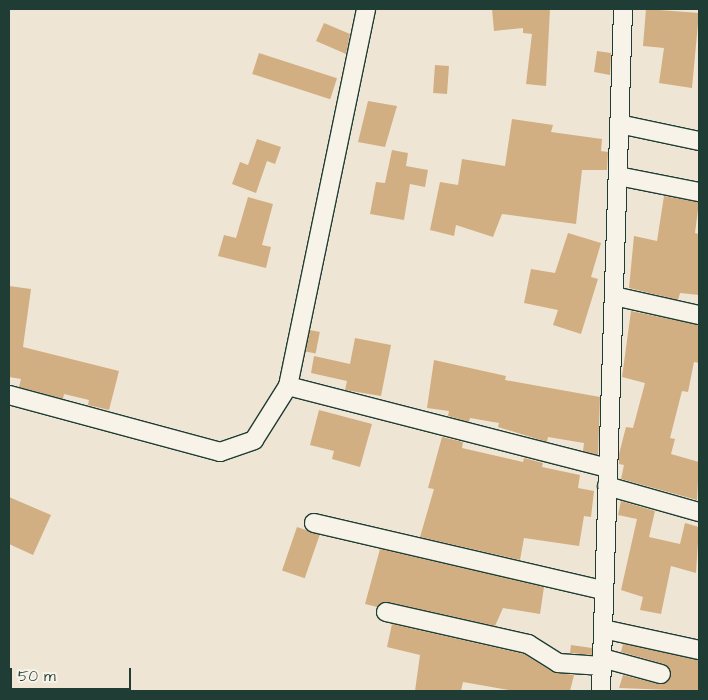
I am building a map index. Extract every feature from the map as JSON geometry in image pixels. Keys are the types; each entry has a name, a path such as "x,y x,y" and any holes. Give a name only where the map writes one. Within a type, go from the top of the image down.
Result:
{"street":[{"path":"9,395 220,452 254,440 288,386 366,9"},
{"path":"601,691 623,9"},
{"path":"619,124 699,141"},
{"path":"618,176 699,192"},
{"path":"614,296 699,315"},
{"path":"288,386 607,468"},
{"path":"607,486 699,512"},
{"path":"314,523 603,590"},
{"path":"386,612 528,644 558,663 602,662 660,674"},
{"path":"603,629 699,650"}],"building":[{"path":"492,9 550,9 546,86 526,84 532,34 523,33 523,28 494,31"},
{"path":"646,9 699,13 692,88 659,83 664,48 643,46"},
{"path":"324,23 350,34 346,54 316,41"},
{"path":"597,51 611,53 610,75 594,72"},
{"path":"259,53 337,78 330,99 252,74"},
{"path":"435,65 449,66 447,94 433,93"},
{"path":"368,101 397,106 385,147 358,142"},
{"path":"512,119 553,125 551,132 602,139 601,151 608,152 607,170 582,170 576,224 502,214 493,237 456,225 454,236 430,230 440,182 458,185 462,159 505,166"},
{"path":"257,139 281,147 275,164 267,161 256,193 232,184 240,162 248,165"},
{"path":"392,150 408,153 406,166 428,170 425,187 410,184 404,220 370,214 376,182 385,183"},
{"path":"664,196 699,202 695,233 699,234 699,295 680,293 678,300 629,288 634,236 657,241"},
{"path":"248,197 273,204 262,245 271,247 266,268 218,256 224,235 236,238"},
{"path":"568,233 601,243 591,277 598,279 581,334 553,325 558,310 524,303 531,269 555,273"},
{"path":"9,286 31,289 23,347 119,371 109,410 88,405 89,400 64,394 63,399 19,387 21,379 9,377"},
{"path":"631,311 699,325 699,363 694,362 688,392 682,391 670,438 675,439 671,454 699,462 697,500 621,479 624,465 619,464 619,454 626,427 633,428 645,383 622,377"},
{"path":"310,330 320,332 316,354 306,352"},
{"path":"355,338 391,345 381,396 345,390 347,381 311,373 314,356 350,364"},
{"path":"434,360 506,376 505,380 600,397 598,455 583,451 584,443 548,437 547,442 498,427 499,423 470,418 469,422 448,416 449,411 427,408"},
{"path":"319,410 372,424 360,467 332,459 334,451 310,445"},
{"path":"442,437 463,442 462,448 523,462 524,458 543,463 542,467 580,475 578,488 594,491 591,517 584,516 579,546 524,538 520,560 420,537 434,489 428,488"},
{"path":"9,497 51,515 33,555 9,544"},
{"path":"621,501 655,511 649,537 680,544 685,523 699,527 696,573 671,566 661,614 640,610 643,597 621,590 637,519 618,515"},
{"path":"297,527 320,535 305,578 282,570"},
{"path":"380,549 544,587 540,614 503,608 495,626 388,602 377,607 365,604"},
{"path":"392,624 524,654 553,672 574,675 570,691 515,691 463,682 461,691 415,691 420,655 387,647"},
{"path":"623,644 699,660 699,691 619,688 623,675 659,684 671,676 664,664 621,652"},
{"path":"571,645 592,648 592,655 570,653"}]}
